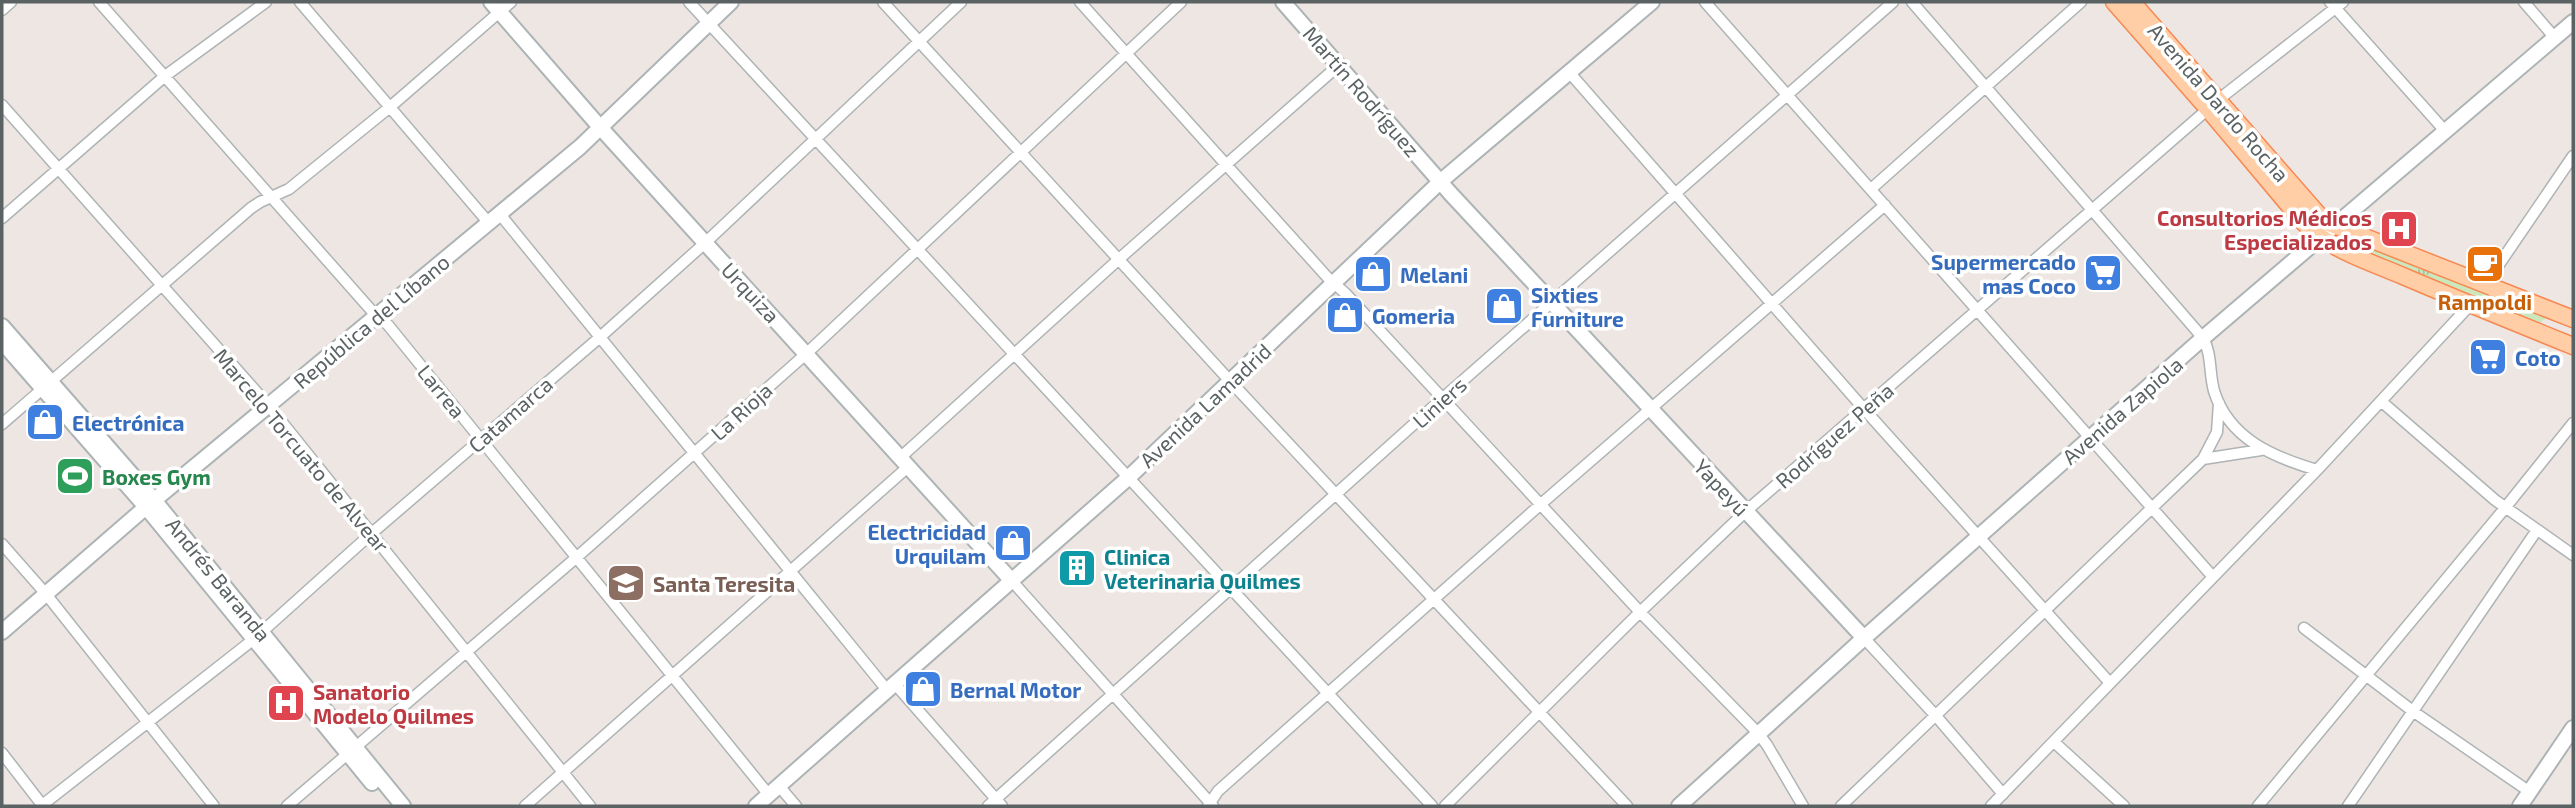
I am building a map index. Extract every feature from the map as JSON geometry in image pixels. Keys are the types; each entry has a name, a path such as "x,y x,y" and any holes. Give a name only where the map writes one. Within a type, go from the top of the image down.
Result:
{"main road":[{"name":"Avenida Dardo Rocha","path":"2114,2 2319,217 2334,226 2566,316"},
{"name":"Avenida Dardo Rocha","path":"2132,2 2303,222 2321,238 2342,250 2573,346"},
{"path":"2547,335 2566,316"}],"street":[{"path":"2,10 11,2"},
{"name":"Larrea","path":"99,2 388,325 673,676 774,791 796,806"},
{"path":"2,218 165,76 265,2"},
{"path":"300,2 390,107 493,217 599,338 790,570 995,804"},
{"path":"689,2 1432,806"},
{"name":"República del Líbano","path":"2,632 150,504 580,147 731,2"},
{"path":"883,2 1230,381 1627,806"},
{"name":"Catamarca","path":"42,806 258,635 599,338 705,243 961,2"},
{"path":"1080,2 1128,52 1333,284 1345,293 1640,612 1758,733 1803,806"},
{"name":"La Rioja","path":"287,806 467,652 807,353 1181,2"},
{"name":"Martín Rodríguez","path":"1283,2 1441,181"},
{"name":"Avenida Lamadrid","path":"756,806 1128,478 1441,181 1652,2"},
{"path":"1705,2 2213,577"},
{"name":"Liniers","path":"995,804 1443,398 1893,2"},
{"path":"1912,2 2203,338 2208,347 2212,379 2219,403 2240,432 2261,450 2317,470"},
{"path":"1871,189 2081,2"},
{"path":"2525,2 2556,38"},
{"path":"2336,4 2445,131"},
{"name":"Rodríguez Peña","path":"1445,806 1745,512 2213,104 2336,4"},
{"path":"2,424 260,202 289,188 390,107 500,5"},
{"name":"Urquiza","path":"500,5 599,126 1012,581"},
{"name":"Avenida Zapiola","path":"1679,806 1977,537 2203,338 2573,22"},
{"path":"525,806 790,570 1014,354 1339,65"},
{"path":"1569,72 1977,537 2110,683"},
{"name":"Marcelo Torcuato de Alvear","path":"2,105 269,406 590,806"},
{"path":"2485,285 2573,156"},
{"name":"Yapeyú","path":"1441,181 1650,410 1936,716 2003,794"},
{"path":"1012,581 1211,805 1218,791 1541,504 1885,205"},
{"path":"1991,806 2382,402 2470,304"},
{"name":"Andrés Baranda","path":"2,326 46,384 258,635 352,751 391,806"},
{"name":"Andrés Baranda","path":"2,342 46,384"},
{"path":"2382,402 2505,508 2573,555"},
{"path":"1841,806 2203,459 2217,432 2219,403"},
{"path":"2258,806 2573,423"},
{"path":"2203,459 2261,450"},
{"path":"2348,806 2537,530"},
{"path":"2,544 46,594 214,806"},
{"path":"2304,628 2414,712 2530,792"},
{"path":"2520,806 2573,728"},
{"path":"2054,742 2124,806"},
{"name":"Andrés Baranda","path":"352,751 403,806"},
{"path":"2,752 42,806"}],"green space":[{"path":"2348,237 2545,315 2545,319 2539,323 2534,322 2345,245 2343,241"}],"place":[{"name":"Consultorios Médicos Especializados","path":"2399,229"},
{"name":"Rampoldi","path":"2485,264"},
{"name":"Supermercado mas Coco","path":"2103,273"},
{"name":"Melani","path":"1373,274"},
{"name":"Sixties Furniture","path":"1504,306"},
{"name":"Gomeria","path":"1345,315"},
{"name":"Coto","path":"2488,357"},
{"name":"Electrónica","path":"45,422"},
{"name":"Boxes Gym","path":"75,476"},
{"name":"Electricidad Urquilam","path":"1013,543"},
{"name":"Clinica Veterinaria Quilmes","path":"1077,568"},
{"name":"Santa Teresita","path":"626,583"},
{"name":"Bernal Motor","path":"923,689"},
{"name":"Sanatorio Modelo Quilmes","path":"286,703"}]}
